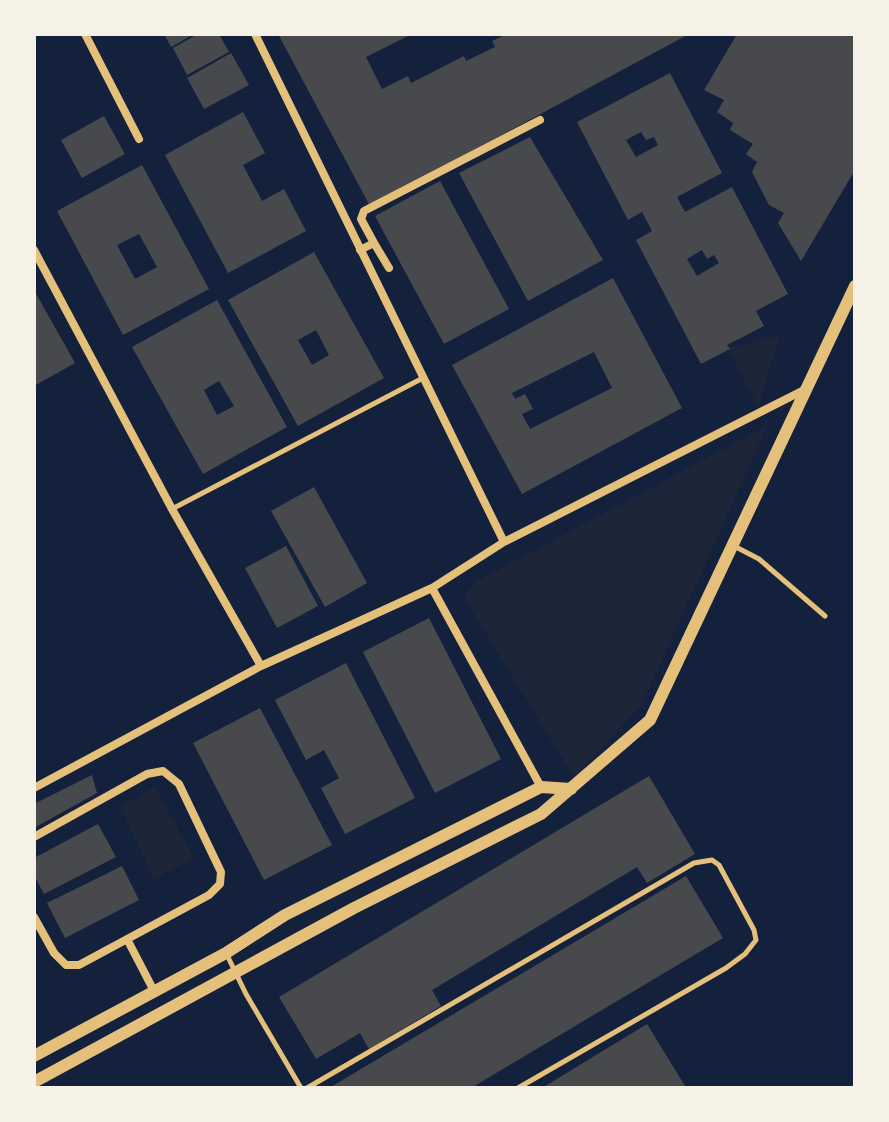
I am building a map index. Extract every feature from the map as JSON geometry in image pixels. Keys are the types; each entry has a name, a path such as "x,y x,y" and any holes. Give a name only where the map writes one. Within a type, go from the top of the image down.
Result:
{"street":[{"path":"85,34 139,139"},
{"path":"255,34 504,542"},
{"path":"389,268 361,219 364,211 540,120"},
{"path":"360,250 374,243"},
{"path":"34,250 172,509 261,666"},
{"path":"367,265 382,257"},
{"path":"34,1082 354,908 541,814 650,720 855,286"},
{"path":"34,788 261,666 432,588 504,542 807,389"},
{"path":"432,588 541,787"},
{"path":"34,837 147,774 163,771 179,784 221,872 220,884 209,895 79,965 66,965 54,953 34,917"},
{"path":"34,1056 226,953 285,915 541,787 571,789"},
{"path":"127,939 154,991"}],"lane":[{"path":"172,509 423,378"},
{"path":"733,546 759,559 825,616"},
{"path":"226,953 304,1088 694,863 712,860 719,865 754,930 756,940 752,948 726,968 518,1088"}],"shaded area":[{"path":"780,335 758,406 727,348"},
{"path":"768,425 641,706 574,777 464,598 474,583"},
{"path":"155,787 194,858 154,879 120,806"}],"building":[{"path":"164,34 194,34 171,47"},
{"path":"198,34 219,34 229,52 187,75 173,48"},
{"path":"278,34 412,34 366,57 382,89 408,76 411,83 464,56 466,61 495,47 492,41 507,34 689,34 370,206"},
{"path":"737,34 855,34 855,170 801,261 778,223 784,213 769,205 752,172 757,162 746,154 753,144 730,130 733,123 717,112 724,100 704,90"},
{"path":"231,53 249,85 204,109 187,78"},
{"path":"670,73 722,173 677,197 685,212 732,187 788,294 756,311 764,326 727,345 730,349 701,364 636,240 652,231 642,212 628,220 577,122","holes":["641,132 646,140 654,137 658,145 636,157 626,140","702,250 707,259 714,255 719,263 697,276 687,259"]},
{"path":"243,112 265,153 243,165 262,201 284,189 306,231 228,273 165,155"},
{"path":"104,116 125,154 82,178 61,140"},
{"path":"530,137 603,260 528,301 459,173"},
{"path":"142,165 209,289 123,335 57,211","holes":["139,234 157,267 135,279 117,245"]},
{"path":"440,181 509,309 444,344 375,216"},
{"path":"314,252 384,378 298,426 228,300","holes":["316,330 329,355 312,365 298,340"]},
{"path":"613,278 682,408 522,494 452,365","holes":["594,352 612,388 530,429 522,414 533,409 525,394 515,399 512,393"]},
{"path":"34,290 75,363 34,386"},
{"path":"217,300 287,427 203,474 132,347","holes":["219,381 234,406 217,415 204,390"]},
{"path":"314,487 367,583 325,607 271,511"},
{"path":"286,546 318,606 277,628 245,568"},
{"path":"429,618 501,759 435,793 363,652"},
{"path":"346,663 415,798 345,834 321,788 339,778 324,750 306,760 275,700"},
{"path":"260,708 332,845 264,880 193,743"},
{"path":"92,775 97,793 34,828 34,804"},
{"path":"649,776 695,854 647,883 637,867 432,990 441,1006 369,1049 360,1033 316,1059 279,997"},
{"path":"98,824 116,857 44,894 34,875 34,858"},
{"path":"122,866 139,900 65,938 47,903"},
{"path":"686,876 723,938 471,1088 329,1088"},
{"path":"647,1024 685,1086 542,1088"}]}
